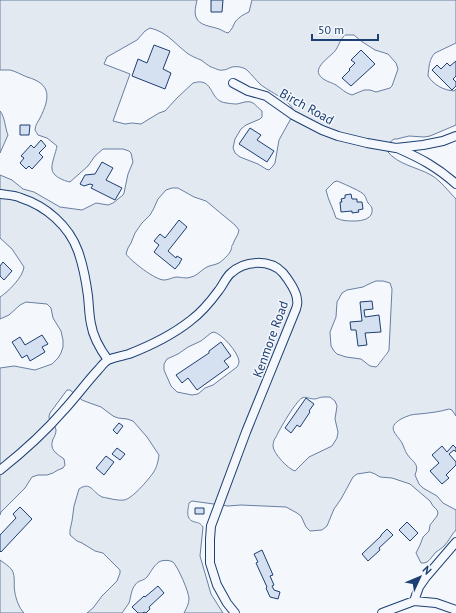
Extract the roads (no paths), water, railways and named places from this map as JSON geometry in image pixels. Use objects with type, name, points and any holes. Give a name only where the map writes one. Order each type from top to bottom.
[{"type":"street","name":"Birch Road","points":[[233,83],[248,91],[266,96],[293,115],[322,130],[338,136],[396,148],[431,165],[456,184]]},
{"type":"street","name":"Birch Road","points":[[396,148],[423,145],[443,141],[456,136]]},
{"type":"street","points":[[0,194],[20,197],[40,206],[56,219],[69,234],[78,250],[88,297],[91,324],[95,338],[108,360],[40,435],[18,456],[0,470]]},
{"type":"street","name":"Kenmore Road","points":[[108,360],[124,356],[157,343],[176,332],[206,307],[230,274],[240,266],[251,263],[272,265],[287,277],[293,288],[298,299],[296,309],[266,386],[246,432],[211,526],[210,563],[217,585],[227,603],[235,613]]},
{"type":"street","points":[[414,601],[419,587],[426,577],[456,542]]},
{"type":"street","points":[[382,613],[414,601],[436,603],[456,610]]}]
